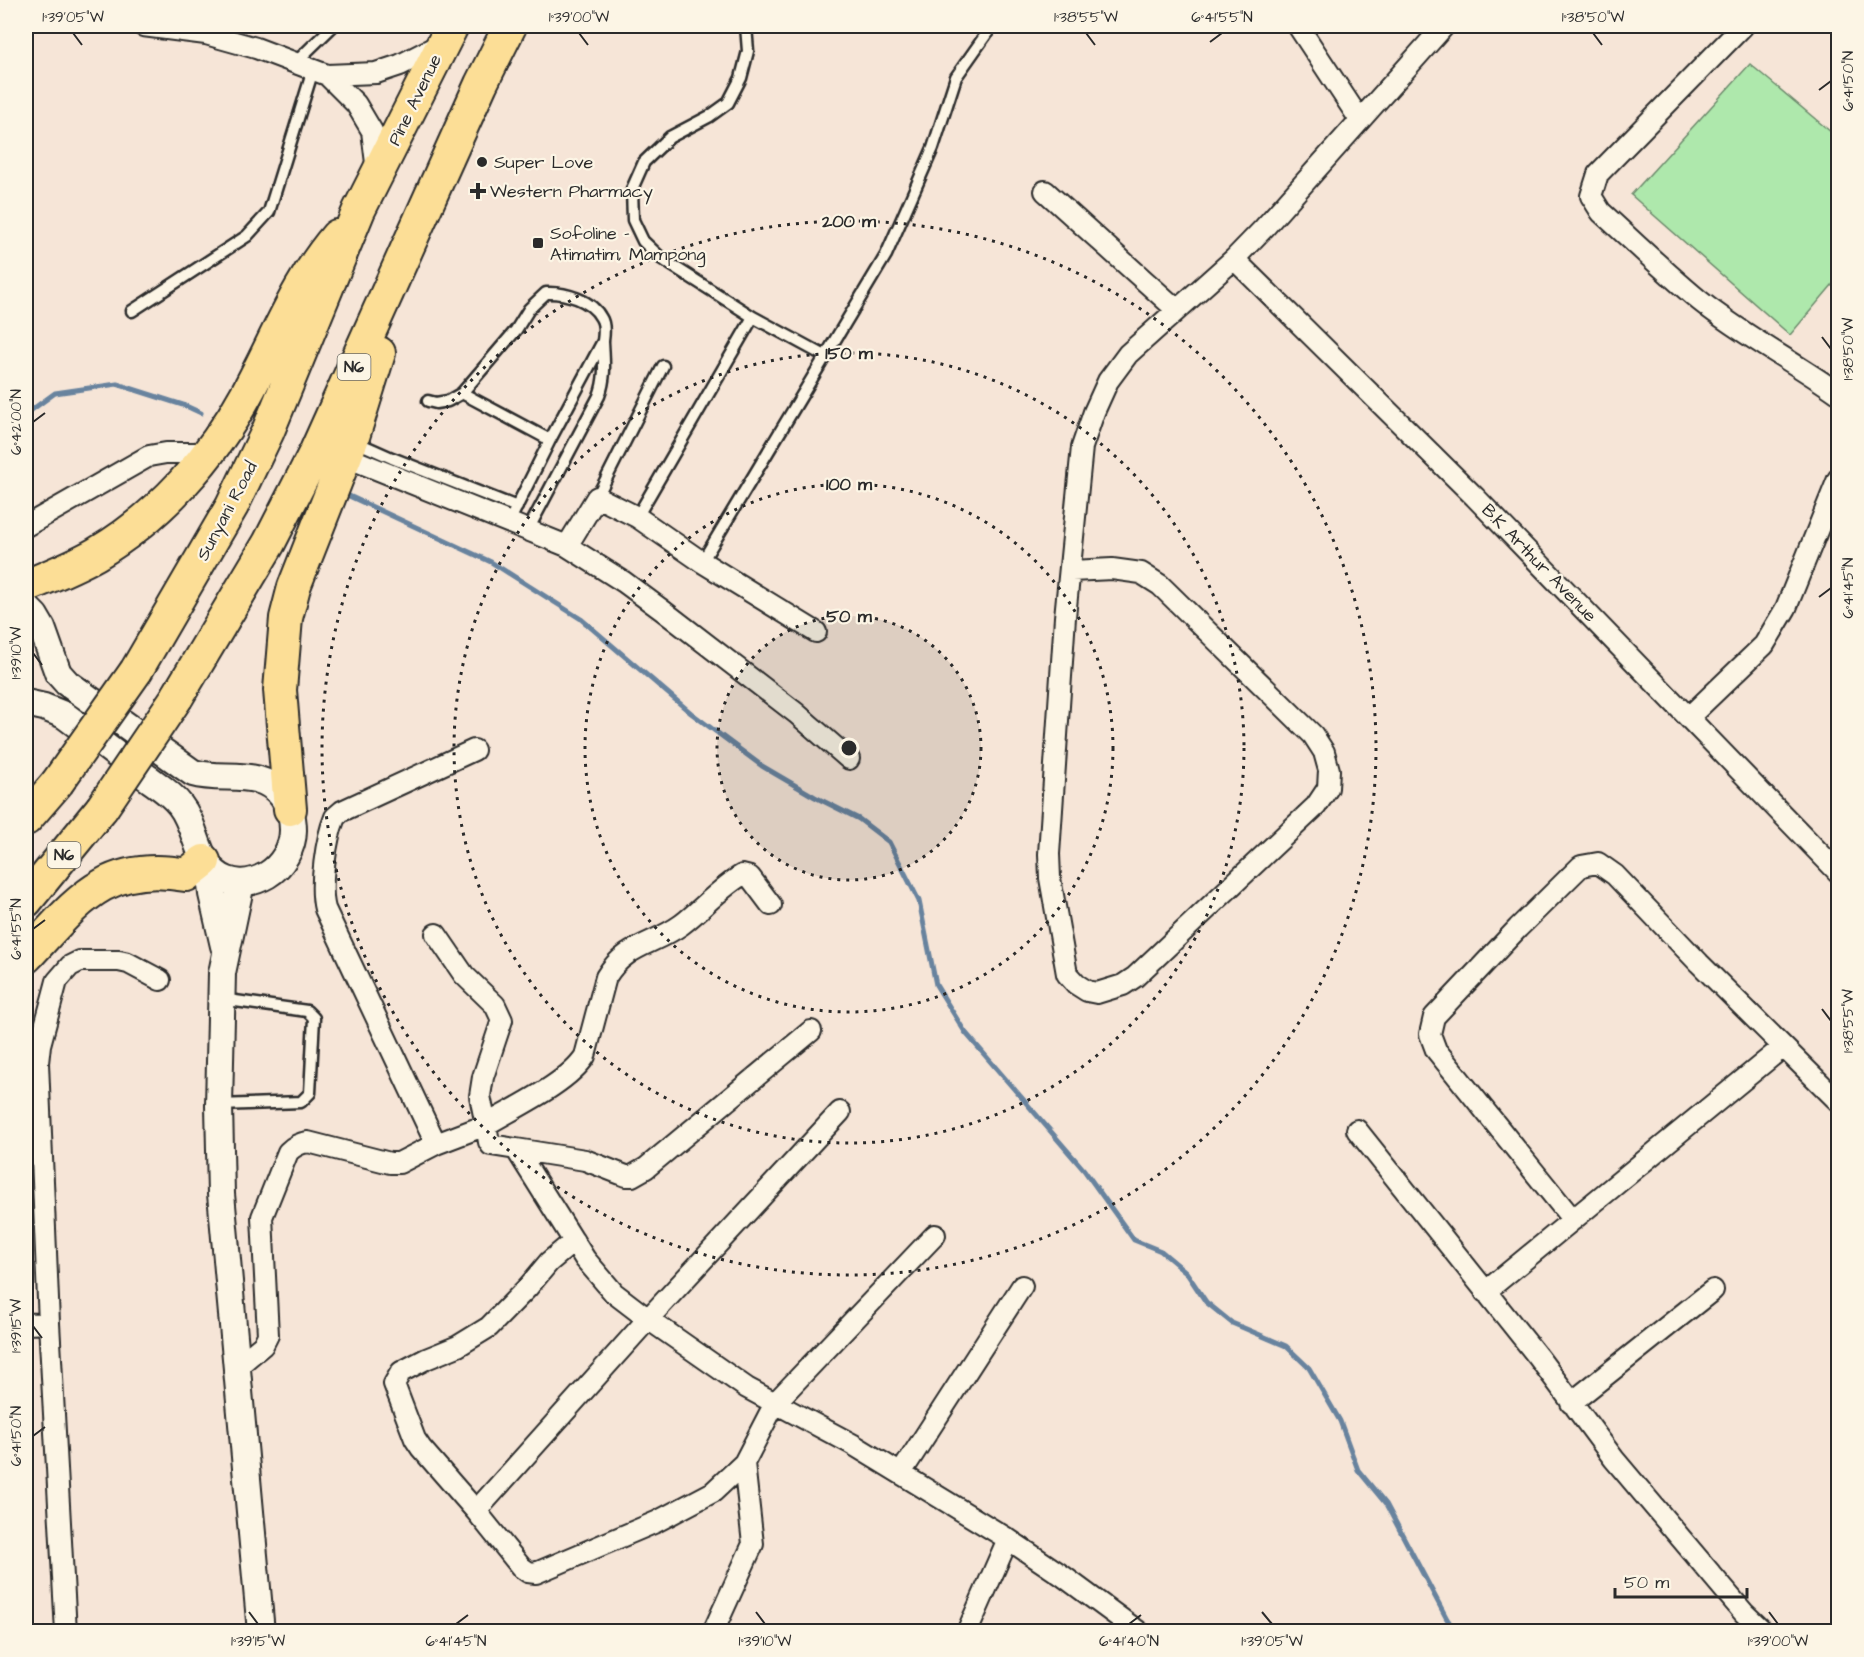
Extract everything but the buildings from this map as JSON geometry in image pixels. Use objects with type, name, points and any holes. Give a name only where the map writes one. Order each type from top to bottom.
[{"type":"main road","name":"N6","points":[[26,901],[102,808],[177,697],[269,543],[306,471],[481,84],[510,26]]},
{"type":"main road","name":"Pine Avenue","points":[[378,175],[448,34]]},
{"type":"main road","name":"Sunyani Road","points":[[26,819],[57,783],[136,671],[232,506],[268,431],[359,210],[378,175]]},
{"type":"main road","points":[[26,586],[69,569],[120,538],[143,521],[210,453],[246,394],[305,279],[318,258],[359,210]]},
{"type":"main road","points":[[290,809],[280,690],[286,618],[294,587],[348,448],[421,220]]},
{"type":"main road","points":[[26,957],[81,899],[118,876],[145,872],[186,875],[207,864]]},
{"type":"street","points":[[143,26],[206,30],[312,70],[356,104],[372,131],[378,175]]},
{"type":"street","points":[[1298,26],[1359,120]]},
{"type":"street","points":[[1071,571],[1112,569],[1141,573],[1160,585],[1313,735],[1324,752],[1329,770],[1328,788],[1316,806],[1135,977],[1123,985],[1097,993],[1087,991],[1076,984],[1067,974],[1063,963],[1050,878],[1049,854],[1060,676],[1082,447],[1094,412],[1108,381],[1128,354],[1234,260],[1444,26]]},
{"type":"street","points":[[1743,26],[1598,174],[1591,196],[1601,212],[1701,301],[1752,338],[1839,393]]},
{"type":"street","points":[[312,70],[376,73],[400,65],[448,34]]},
{"type":"street","points":[[1045,191],[1177,310]]},
{"type":"street","name":"B.K Arthur Avenue","points":[[1234,260],[1475,497],[1839,872]]},
{"type":"street","points":[[348,448],[513,514],[528,530],[567,546],[624,582],[662,610],[796,713],[849,759]]},
{"type":"street","points":[[26,526],[149,456],[166,453],[210,453]]},
{"type":"street","points":[[1689,717],[1764,645],[1776,627],[1791,597],[1839,479]]},
{"type":"street","points":[[567,546],[597,497],[637,517],[702,562],[816,632]]},
{"type":"street","points":[[26,607],[42,628],[58,673],[81,694],[193,773],[206,777],[254,777],[265,781],[279,791],[290,809],[293,834],[290,847],[276,868],[266,876],[241,883],[226,880],[207,864]]},
{"type":"street","points":[[26,703],[44,706],[64,715],[174,798],[188,817],[207,864],[226,952]]},
{"type":"street","points":[[436,1144],[325,909],[322,883],[335,816],[474,750]]},
{"type":"street","points":[[1573,1220],[1436,1050],[1430,1034],[1434,1017],[1518,928],[1581,866],[1598,863],[1615,874],[1783,1047],[1839,1101]]},
{"type":"street","points":[[238,1366],[263,1345],[268,1335],[262,1217],[288,1152],[300,1143],[308,1142],[390,1163],[399,1163],[436,1144],[486,1125],[580,1064],[585,1056],[606,977],[621,957],[678,927],[742,875],[750,877],[771,905]]},
{"type":"street","points":[[241,883],[222,973],[219,1106],[221,1194],[261,1632]]},
{"type":"street","points":[[436,934],[464,975],[495,1005],[502,1020],[483,1077],[480,1096],[491,1145],[585,1160],[626,1176],[632,1176],[646,1168],[811,1031]]},
{"type":"street","points":[[66,1632],[49,1323],[38,1063],[40,1045],[57,981],[70,966],[80,961],[128,963],[160,980]]},
{"type":"street","points":[[1485,1292],[1783,1047]]},
{"type":"street","points":[[476,1511],[648,1319],[840,1112]]},
{"type":"street","points":[[1357,1130],[1539,1358],[1614,1459],[1744,1613],[1764,1632]]},
{"type":"street","points":[[516,1149],[585,1259],[614,1293],[747,1388],[902,1473],[1008,1539],[1063,1576],[1138,1632]]},
{"type":"street","points":[[574,1241],[549,1262],[522,1294],[489,1327],[458,1346],[401,1371],[394,1384],[415,1439],[421,1448],[521,1567],[536,1574],[656,1522],[720,1487],[744,1463],[775,1403],[935,1235]]},
{"type":"street","points":[[902,1473],[1022,1286]]},
{"type":"street","points":[[1571,1403],[1713,1290]]},
{"type":"street","points":[[26,1324],[49,1323]]},
{"type":"street","points":[[713,1632],[753,1544],[744,1463]]},
{"type":"street","points":[[967,1632],[1008,1539]]},
{"type":"lane","points":[[132,311],[247,236],[269,212],[312,70],[333,26]]},
{"type":"lane","points":[[746,26],[748,51],[741,78],[728,103],[710,116],[670,137],[644,162],[632,189],[633,220],[643,241],[663,260],[753,317],[825,356]]},
{"type":"lane","points":[[702,562],[886,255],[933,148],[956,77],[993,26]]},
{"type":"lane","points":[[428,401],[436,404],[448,401],[462,393],[516,330],[529,309],[546,293],[571,295],[592,308],[602,318],[605,372],[603,385],[528,530]]},
{"type":"lane","points":[[637,517],[753,317]]},
{"type":"lane","points":[[513,514],[603,341]]},
{"type":"lane","points":[[597,497],[663,366]]},
{"type":"lane","points":[[462,393],[550,440]]},
{"type":"lane","points":[[219,1106],[301,1102],[310,1093],[314,1018],[307,1011],[221,999]]},
{"type":"green space","points":[[1750,64],[1838,138],[1838,278],[1790,335],[1631,195]]},
{"type":"waterway","points":[[26,414],[55,393],[117,384],[201,413]]},
{"type":"waterway","points":[[347,495],[491,562],[581,619],[691,713],[762,766],[859,819],[889,842],[919,901],[936,985],[965,1032],[1084,1170],[1134,1240],[1161,1251],[1186,1272],[1206,1302],[1232,1323],[1286,1346],[1309,1368],[1340,1421],[1358,1470],[1386,1504],[1456,1632]]},
{"type":"place","name":"Super Love","points":[[482,162]]},
{"type":"place","name":"Western Pharmacy","points":[[478,191]]},
{"type":"place","name":"Sofoline - Atimatim, Mampong","points":[[538,243]]}]
